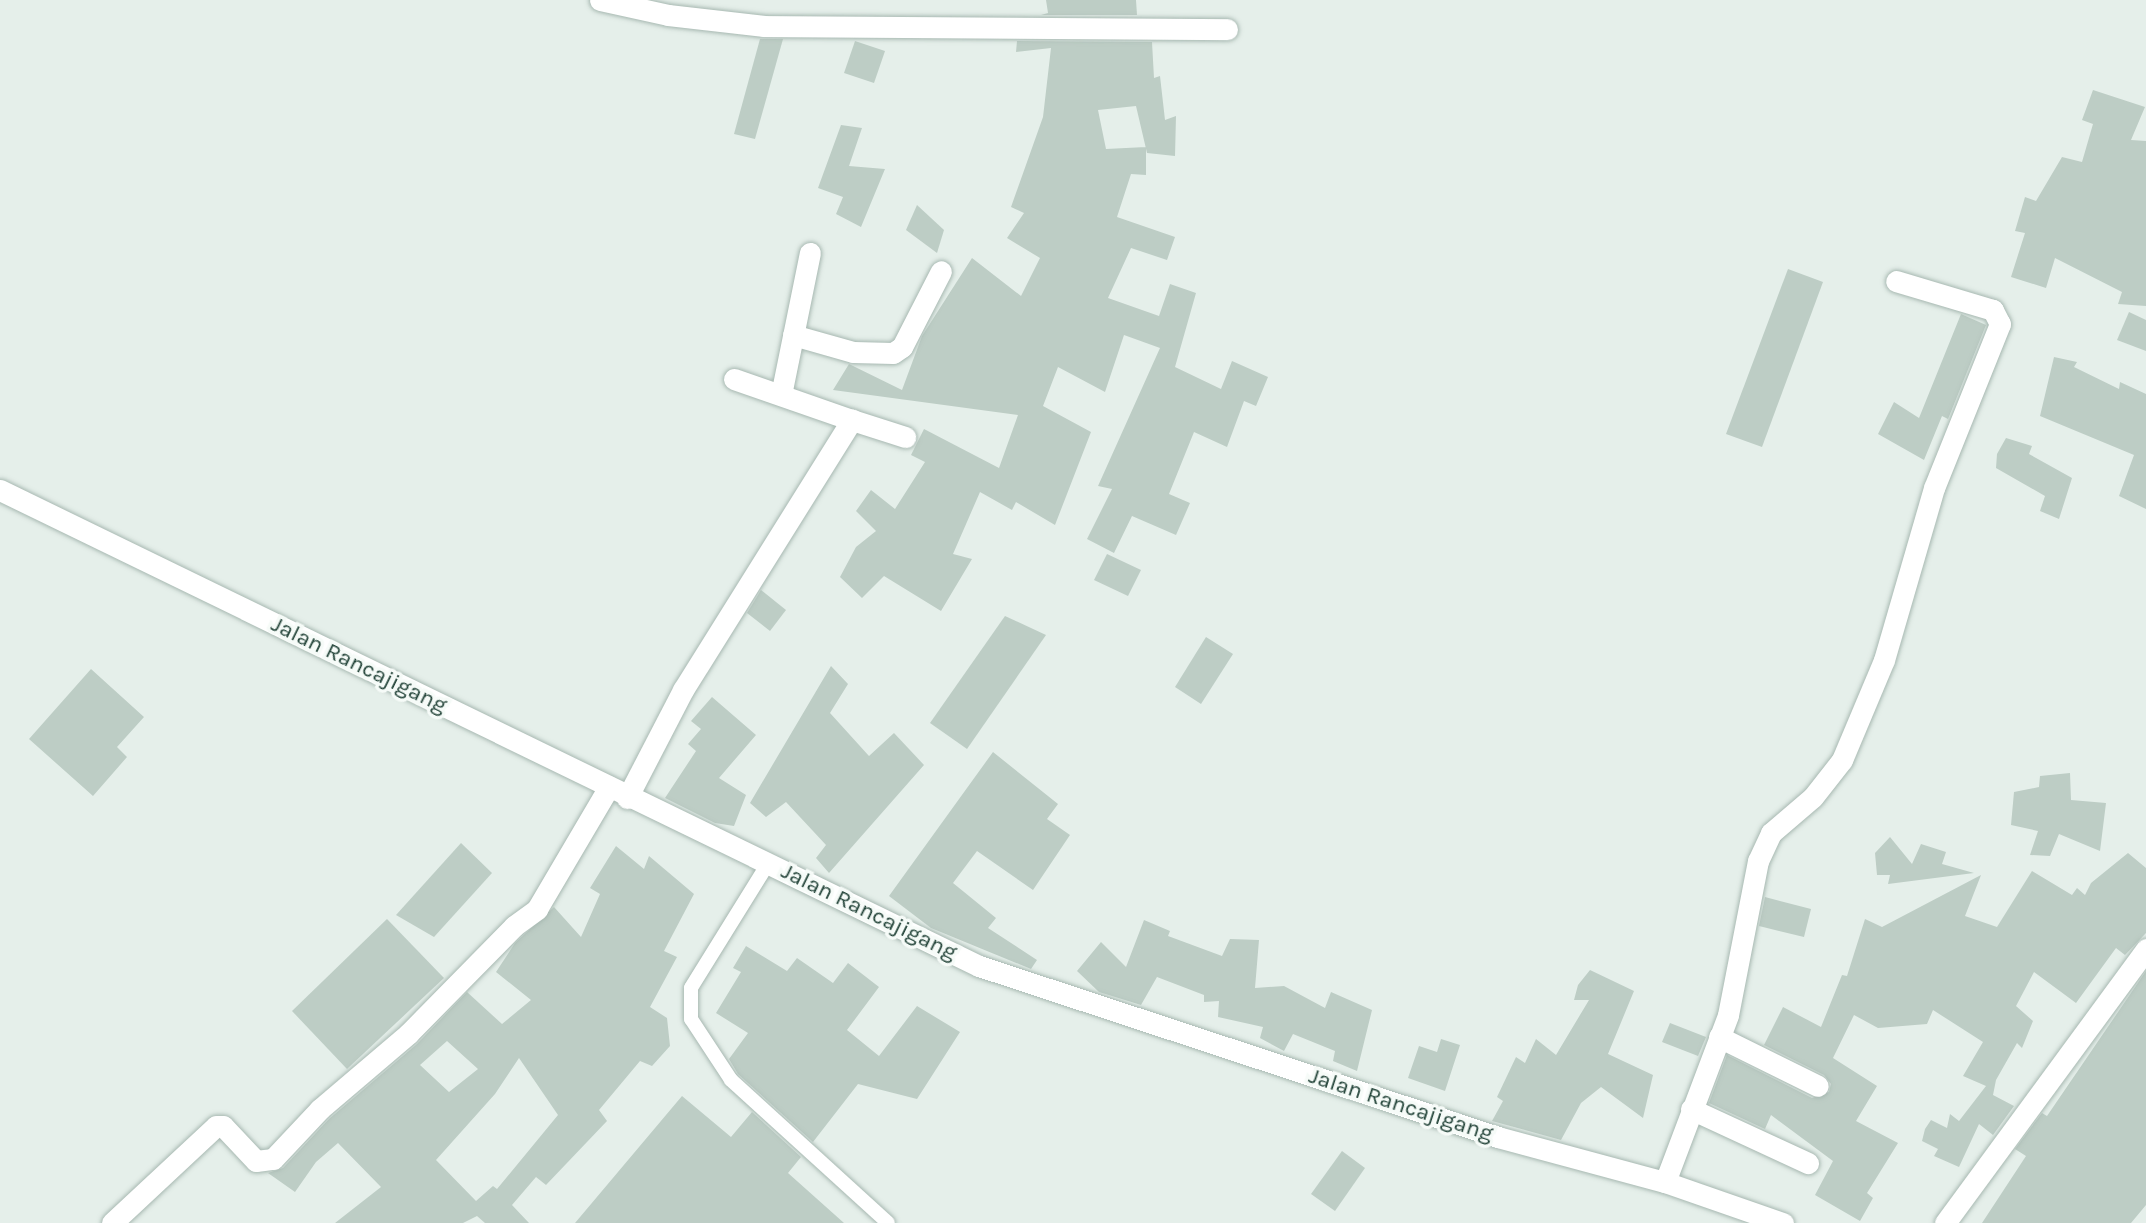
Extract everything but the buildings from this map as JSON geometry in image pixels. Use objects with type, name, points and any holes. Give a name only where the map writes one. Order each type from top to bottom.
[{"type":"street","points":[[600,0],[668,15],[809,29],[1227,29]]},
{"type":"street","points":[[781,395],[810,253]]},
{"type":"street","points":[[793,335],[853,352],[893,353],[902,347],[940,271]]},
{"type":"street","points":[[1665,1182],[1728,1015],[1758,861],[1771,833],[1813,797],[1842,760],[1884,660],[1934,488],[2000,324],[1993,310],[1896,281]]},
{"type":"street","points":[[734,379],[905,437]]},
{"type":"street","points":[[627,798],[683,690],[852,420]]},
{"type":"street","name":"Jalan Rancajigang","points":[[0,490],[627,798],[769,862],[979,966],[1029,985],[1499,1137],[1665,1182],[1783,1223]]},
{"type":"street","points":[[112,1223],[216,1126],[223,1126],[256,1161],[273,1159],[320,1109],[408,1034],[514,926],[537,909],[608,787]]},
{"type":"street","points":[[1945,1223],[2146,949]]},
{"type":"street","points":[[1719,1037],[1818,1086]]},
{"type":"street","points":[[1691,1109],[1808,1163]]},
{"type":"lane","points":[[769,862],[691,988],[691,1019],[731,1080],[888,1223]]}]
